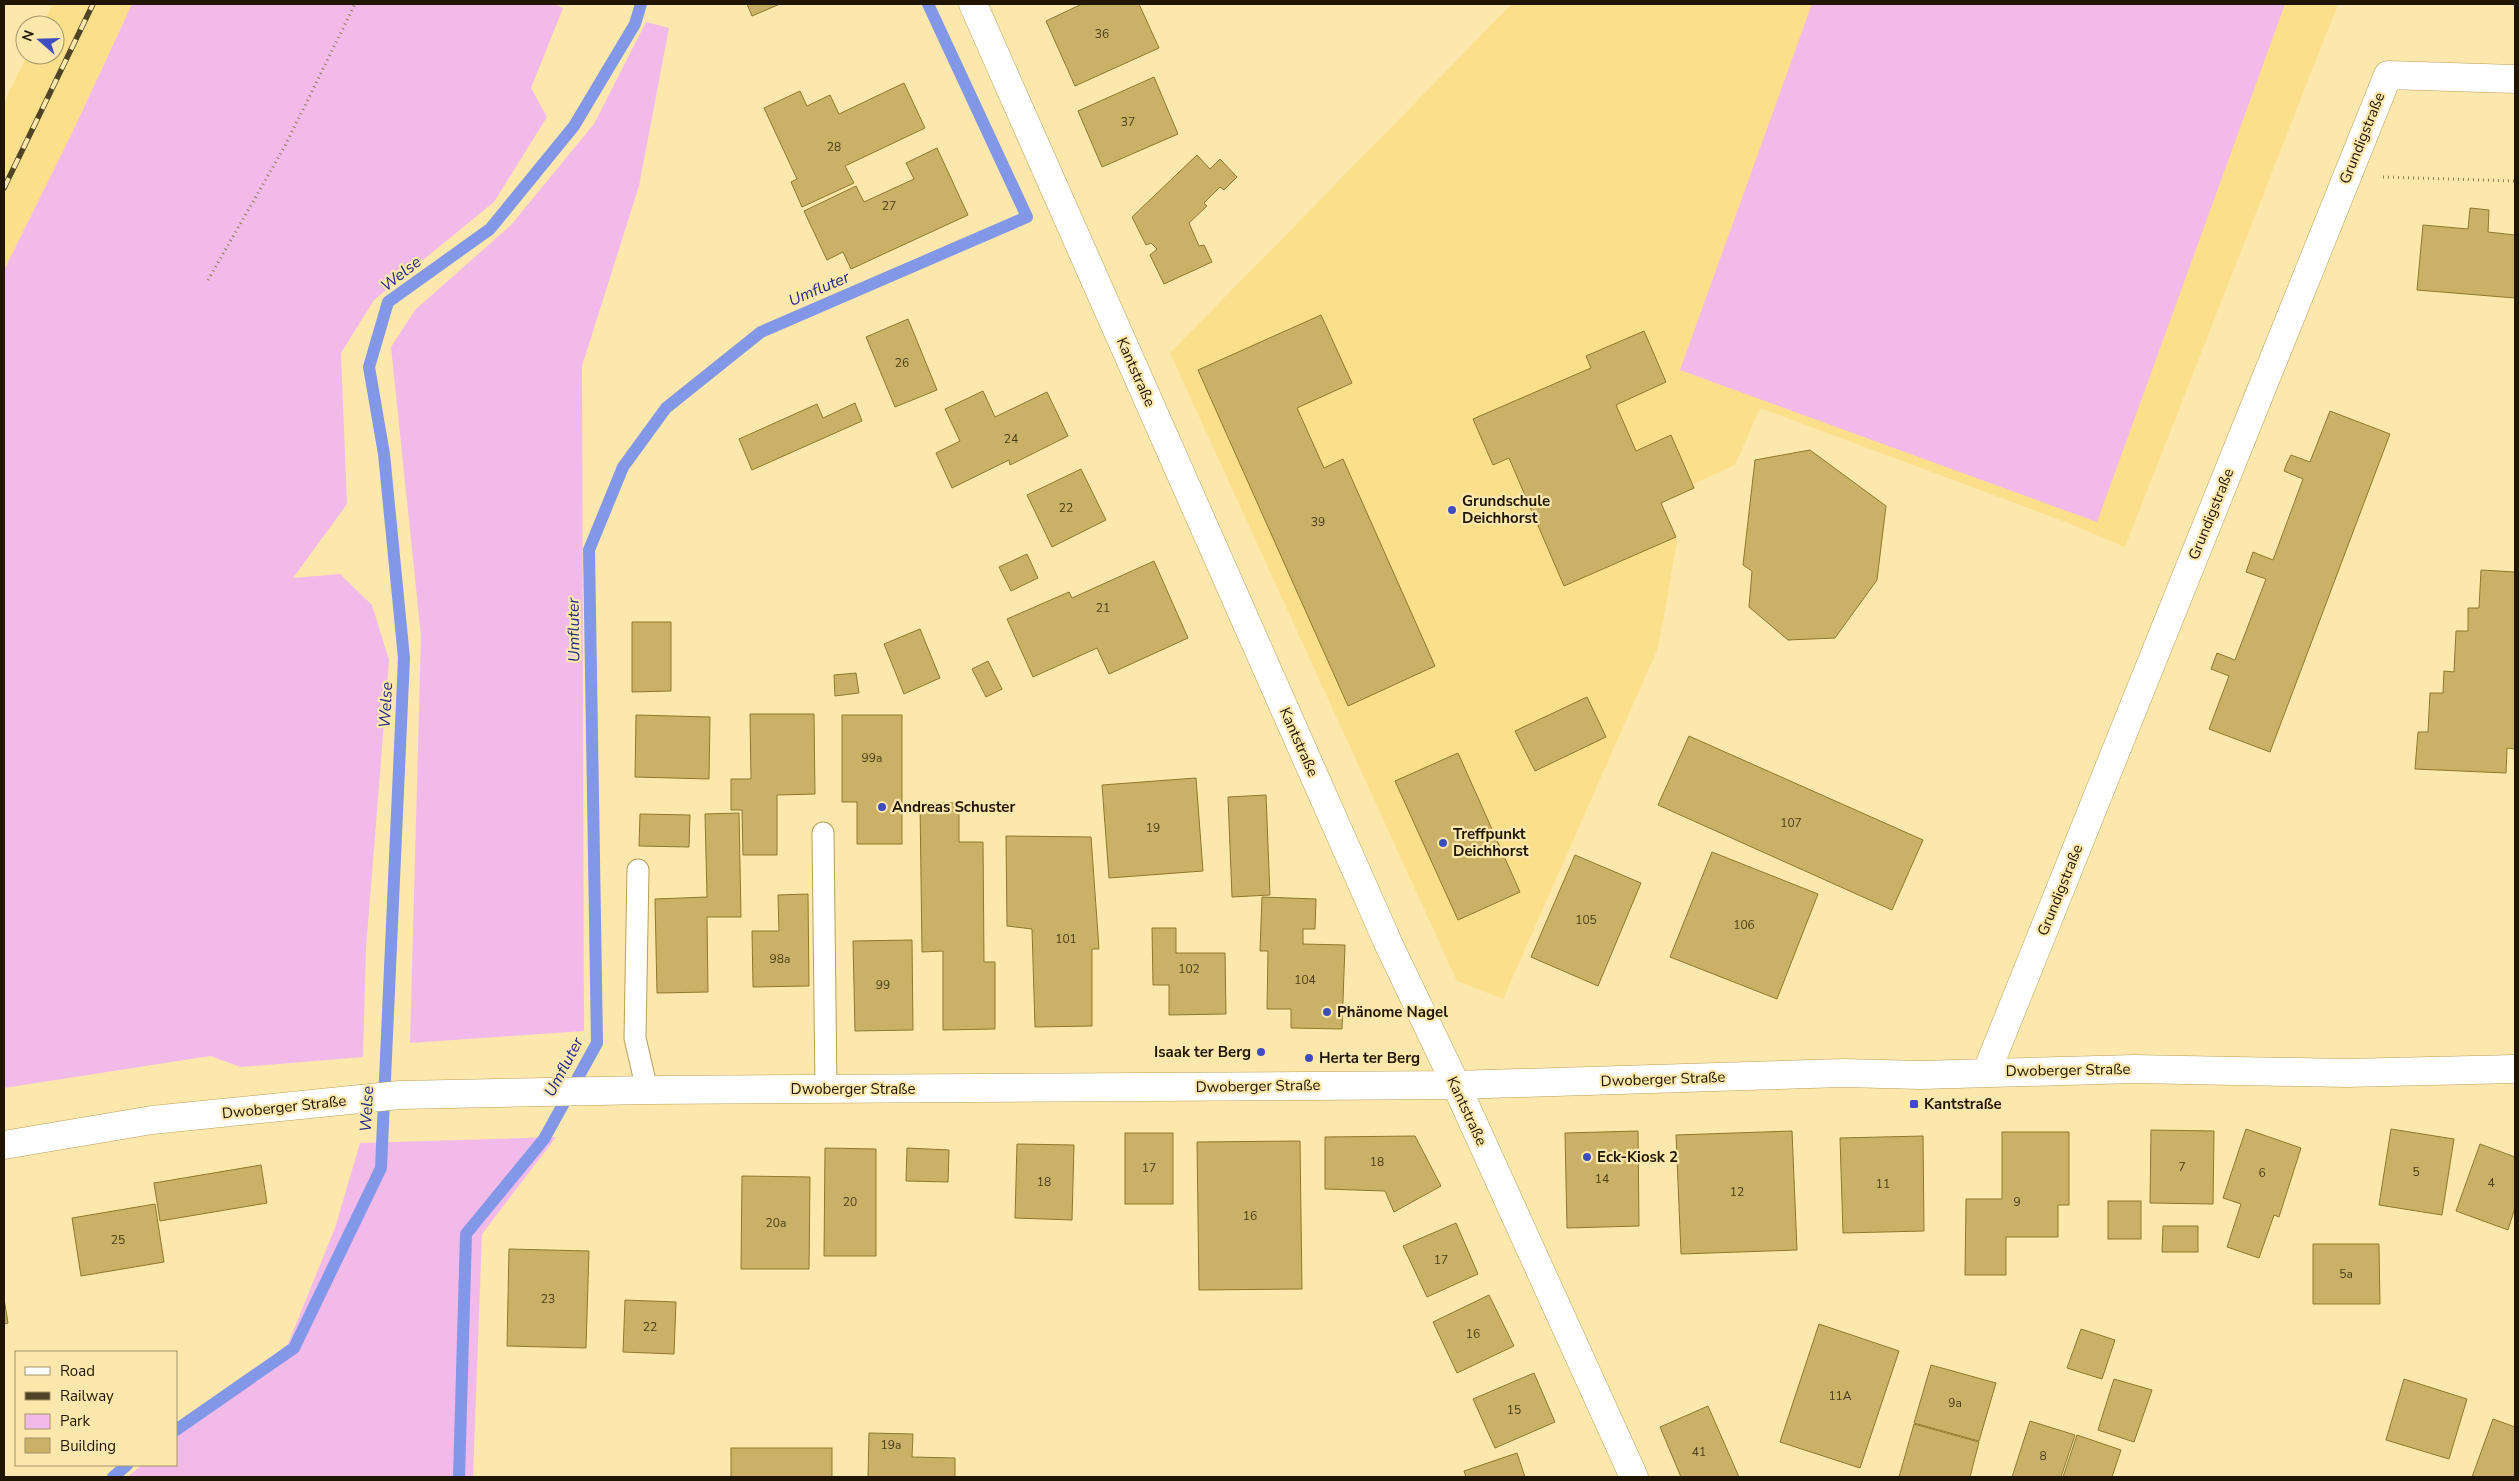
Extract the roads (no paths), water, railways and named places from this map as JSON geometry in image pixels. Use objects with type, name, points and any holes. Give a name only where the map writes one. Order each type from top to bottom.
[{"type":"street","name":"Kantstraße","points":[[973,4],[1389,945],[1456,1085],[1634,1477]]},
{"type":"street","name":"Grundigstraße","points":[[1987,1072],[2388,74],[2515,80]]},
{"type":"street","name":"Dwoberger Straße","points":[[4,1145],[152,1120],[400,1095],[647,1090],[1456,1085],[1843,1073],[1921,1075],[2134,1069],[2346,1073],[2515,1069]]},
{"type":"lane","points":[[824,833],[826,1089]]},
{"type":"lane","points":[[638,870],[635,1038],[647,1090]]},
{"type":"waterway","name":"Welse","points":[[178,1429],[294,1348],[381,1168],[404,658],[384,454],[369,367],[388,302],[490,229],[574,126],[635,24],[641,4]]},
{"type":"waterway","name":"Umfluter","points":[[459,1477],[466,1234],[544,1139],[597,1043],[589,550],[623,467],[666,408],[761,332],[1027,217],[928,4]]},
{"type":"waterway","name":"Welse","points":[[113,1477],[126,1466]]},
{"type":"railway","points":[[4,188],[93,4]]},
{"type":"place","name":"Grundschule Deichhorst","points":[[1452,510]]},
{"type":"place","name":"Andreas Schuster","points":[[882,807]]},
{"type":"place","name":"Treffpunkt Deichhorst","points":[[1443,843]]},
{"type":"place","name":"Phänome Nagel","points":[[1327,1012]]},
{"type":"place","name":"Isaak ter Berg","points":[[1261,1052]]},
{"type":"place","name":"Herta ter Berg","points":[[1309,1058]]},
{"type":"place","name":"Kantstraße","points":[[1914,1104]]},
{"type":"place","name":"Eck-Kiosk 2","points":[[1587,1157]]}]
